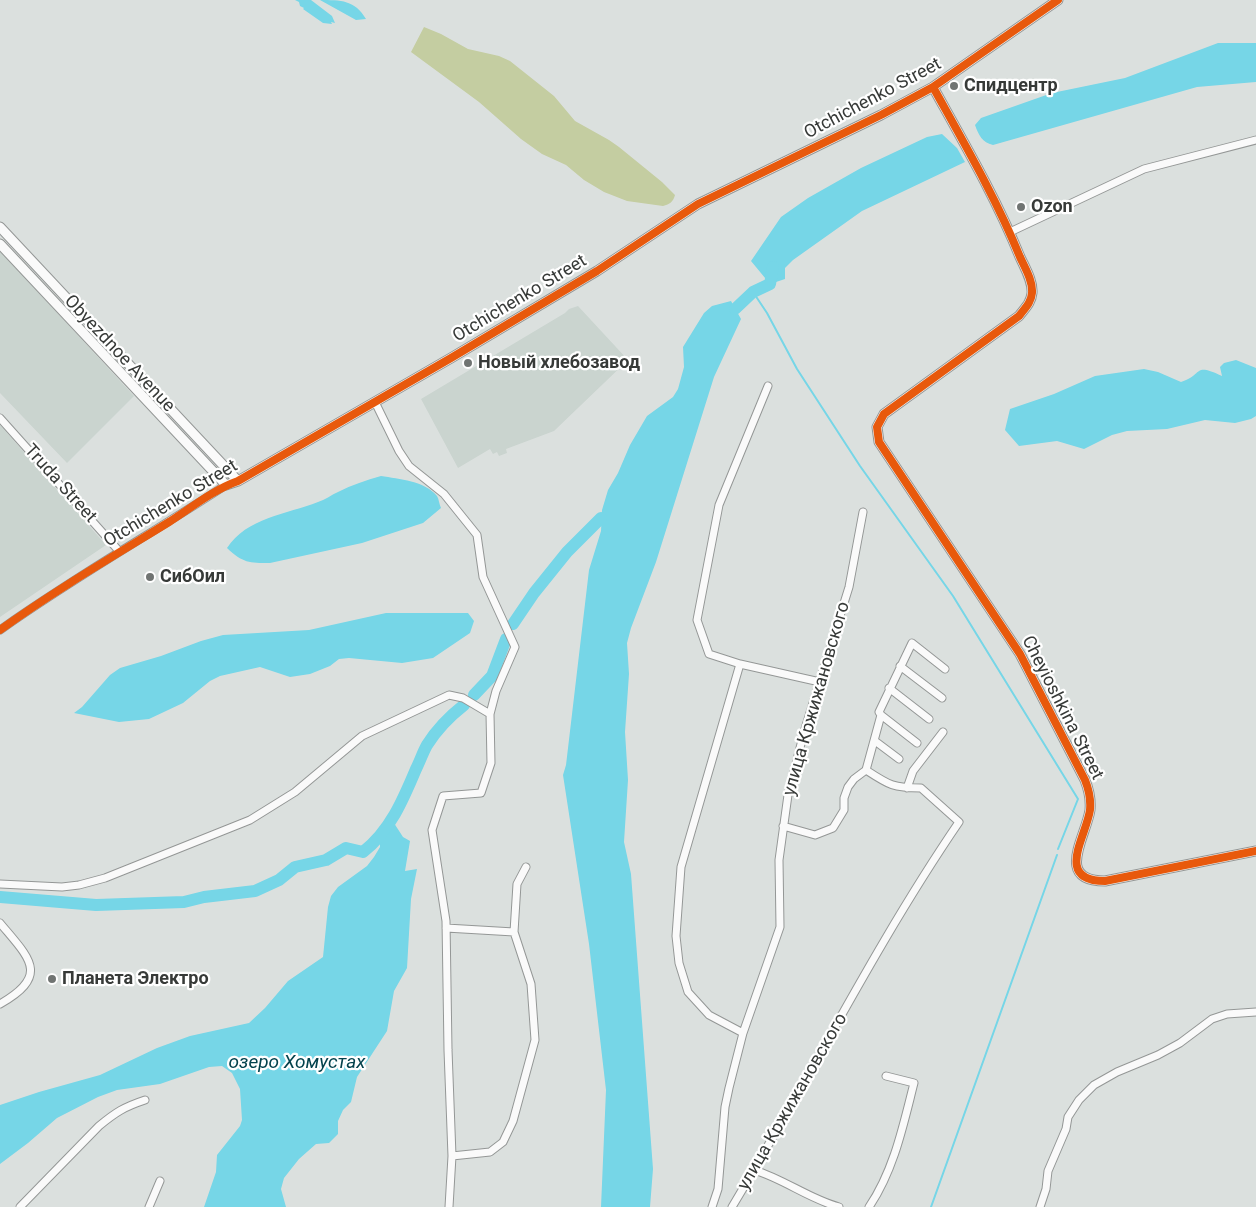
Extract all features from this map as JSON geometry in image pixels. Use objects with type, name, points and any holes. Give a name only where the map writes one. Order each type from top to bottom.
[{"type":"street","name":"Otchichenko Street","points":[[0,630],[119,551],[169,522],[226,485],[238,481],[375,402],[597,271],[698,204],[881,115],[933,87],[1058,0]]},
{"type":"street","points":[[933,87],[1010,232],[1144,168],[1256,140]]},
{"type":"street","name":"Obyezdnoe Avenue","points":[[0,227],[238,481]]},
{"type":"street","name":"Cheyioshkina Street","points":[[1010,232],[1030,280],[1032,291],[1030,302],[1019,316],[884,414],[878,426],[879,442],[1020,654],[1085,780],[1091,801],[1090,812],[1077,851],[1076,862],[1080,873],[1090,881],[1105,881],[1256,851]]},
{"type":"street","name":"Obyezdnoe Avenue","points":[[0,244],[226,485]]},
{"type":"street","points":[[768,386],[719,505],[697,620],[709,654],[740,664],[820,682]]},
{"type":"street","points":[[375,402],[399,451],[409,466],[444,494],[477,535],[483,577],[515,647],[496,691],[490,714],[491,762],[481,793],[443,796],[432,830],[446,928],[452,1156],[449,1207]]},
{"type":"street","name":"Truda Street","points":[[0,418],[119,551]]},
{"type":"street","name":"улица Кржижановского","points":[[712,1207],[718,1189],[725,1107],[743,1033],[780,927],[778,860],[788,795],[804,732],[849,587],[863,512]]},
{"type":"street","points":[[783,826],[815,835],[833,828],[844,810],[844,798],[848,787],[854,779],[866,770],[875,741],[879,712],[912,643],[945,669]]},
{"type":"street","points":[[740,664],[681,867],[676,936],[679,963],[688,992],[709,1015],[743,1033]]},
{"type":"street","points":[[900,666],[942,698]]},
{"type":"street","points":[[889,688],[929,719]]},
{"type":"street","points":[[0,884],[62,887],[79,885],[104,878],[250,820],[295,792],[362,736],[450,695],[464,698],[490,714]]},
{"type":"street","points":[[880,715],[917,743]]},
{"type":"street","points":[[866,770],[888,784],[907,788],[913,771],[943,732]]},
{"type":"street","points":[[875,741],[899,759]]},
{"type":"street","name":"улица Кржижановского","points":[[732,1207],[906,903],[959,822],[921,788],[907,788]]},
{"type":"street","points":[[452,1156],[490,1152],[503,1142],[514,1121],[535,1040],[531,984],[514,932],[517,884],[526,867]]},
{"type":"street","points":[[0,923],[23,951],[30,967],[30,974],[27,984],[18,994],[0,1004]]},
{"type":"street","points":[[446,928],[514,932]]},
{"type":"street","points":[[1040,1207],[1046,1189],[1048,1171],[1066,1129],[1068,1117],[1079,1100],[1094,1085],[1117,1072],[1158,1055],[1180,1043],[1212,1019],[1227,1014],[1256,1012]]},
{"type":"street","points":[[869,1207],[881,1190],[899,1143],[914,1083],[886,1076]]},
{"type":"street","points":[[20,1207],[112,1114],[144,1100]]},
{"type":"street","points":[[754,1170],[772,1175],[828,1204],[839,1207]]},
{"type":"street","points":[[149,1207],[160,1181]]},
{"type":"shaded area","points":[[0,251],[134,396],[67,463],[0,393]]},
{"type":"shaded area","points":[[578,306],[628,360],[554,431],[506,449],[507,453],[499,456],[497,452],[493,454],[490,449],[458,468],[421,399],[569,309]]},
{"type":"shaded area","points":[[0,425],[106,545],[0,617]]},
{"type":"green space","points":[[424,27],[468,49],[499,56],[510,61],[554,96],[575,121],[619,147],[662,182],[675,195],[672,201],[663,206],[627,201],[604,192],[584,180],[566,165],[542,154],[521,139],[479,102],[411,52]]},
{"type":"water","points":[[295,0],[311,0],[332,16],[335,23],[323,23],[303,9],[299,2]]},
{"type":"water","points":[[320,0],[347,2],[357,8],[366,19],[356,20]]},
{"type":"water","points":[[1218,43],[1256,43],[1256,82],[1197,87],[993,145],[981,138],[975,125],[981,118],[1052,93],[1125,78]]},
{"type":"water","points":[[942,134],[957,148],[965,162],[862,211],[793,260],[785,268],[785,279],[770,284],[751,261],[781,217],[808,198],[861,168],[927,137]]},
{"type":"water","points":[[731,301],[741,319],[714,377],[656,562],[627,643],[629,674],[625,732],[628,780],[624,842],[631,874],[653,1169],[650,1207],[601,1207],[606,1090],[589,944],[563,775],[566,765],[589,570],[601,531],[602,510],[608,490],[618,473],[630,445],[647,416],[673,397],[678,389],[684,367],[683,347],[704,313],[712,306]]},
{"type":"water","points":[[1236,360],[1256,368],[1256,416],[1251,419],[1235,423],[1205,420],[1167,429],[1127,431],[1112,435],[1084,449],[1057,441],[1019,446],[1005,430],[1010,409],[1054,394],[1095,376],[1144,369],[1158,372],[1181,382],[1202,370],[1222,376],[1220,367],[1224,363]]},
{"type":"water","points":[[381,476],[426,487],[437,496],[441,508],[423,523],[362,543],[270,563],[247,561],[238,557],[227,548],[235,538],[256,523],[321,501],[349,487]]},
{"type":"water","points":[[386,613],[468,613],[474,621],[470,633],[433,658],[402,663],[349,658],[339,659],[330,666],[310,674],[290,677],[260,667],[220,676],[210,681],[183,703],[149,719],[119,722],[74,713],[82,707],[110,675],[120,668],[161,656],[201,641],[223,635],[309,630]]},
{"type":"water","name":"озеро Хомустах","points":[[392,820],[403,837],[410,841],[405,871],[417,869],[411,899],[407,968],[394,991],[387,1031],[357,1077],[351,1102],[343,1110],[338,1121],[338,1134],[329,1143],[316,1144],[299,1159],[284,1178],[281,1189],[286,1207],[204,1207],[216,1172],[217,1155],[240,1126],[242,1120],[240,1089],[232,1073],[222,1066],[209,1067],[160,1084],[117,1090],[98,1097],[57,1118],[0,1164],[0,1105],[100,1075],[157,1048],[190,1036],[249,1023],[265,1008],[288,981],[323,957],[328,907],[331,896],[338,887],[367,866],[380,847],[382,826]]},
{"type":"waterway","points":[[735,309],[753,292],[770,284],[773,267]]},
{"type":"waterway","points":[[753,292],[767,313],[797,369],[860,466],[953,596],[1078,799],[1058,849]]},
{"type":"waterway","points":[[513,624],[534,593],[567,552],[601,518]]},
{"type":"waterway","points":[[474,695],[492,676],[506,639]]},
{"type":"waterway","points":[[0,897],[96,905],[184,902],[204,897],[255,891],[279,880],[295,867],[326,860],[346,848],[363,852],[381,835],[395,814],[431,739],[444,723],[464,705]]},
{"type":"waterway","points":[[931,1207],[1057,855]]},
{"type":"cycle path","points":[[0,630],[62,588],[211,494],[238,481],[451,358],[597,271],[698,204],[881,115],[933,87],[1058,0]]},
{"type":"cycle path","points":[[933,87],[1001,213],[1028,275],[1032,293],[1029,303],[1019,316],[884,414],[877,427],[879,442],[1020,654],[1085,780],[1088,787],[1090,810],[1077,856],[1077,866],[1081,874],[1090,879],[1105,881],[1256,851]]},
{"type":"place","name":"Спидцентр","points":[[954,86]]},
{"type":"place","name":"Ozon","points":[[1021,207]]},
{"type":"place","name":"Новый хлебозавод","points":[[468,363]]},
{"type":"place","name":"СибОил","points":[[150,577]]},
{"type":"place","name":"Планета Электро","points":[[52,979]]}]
